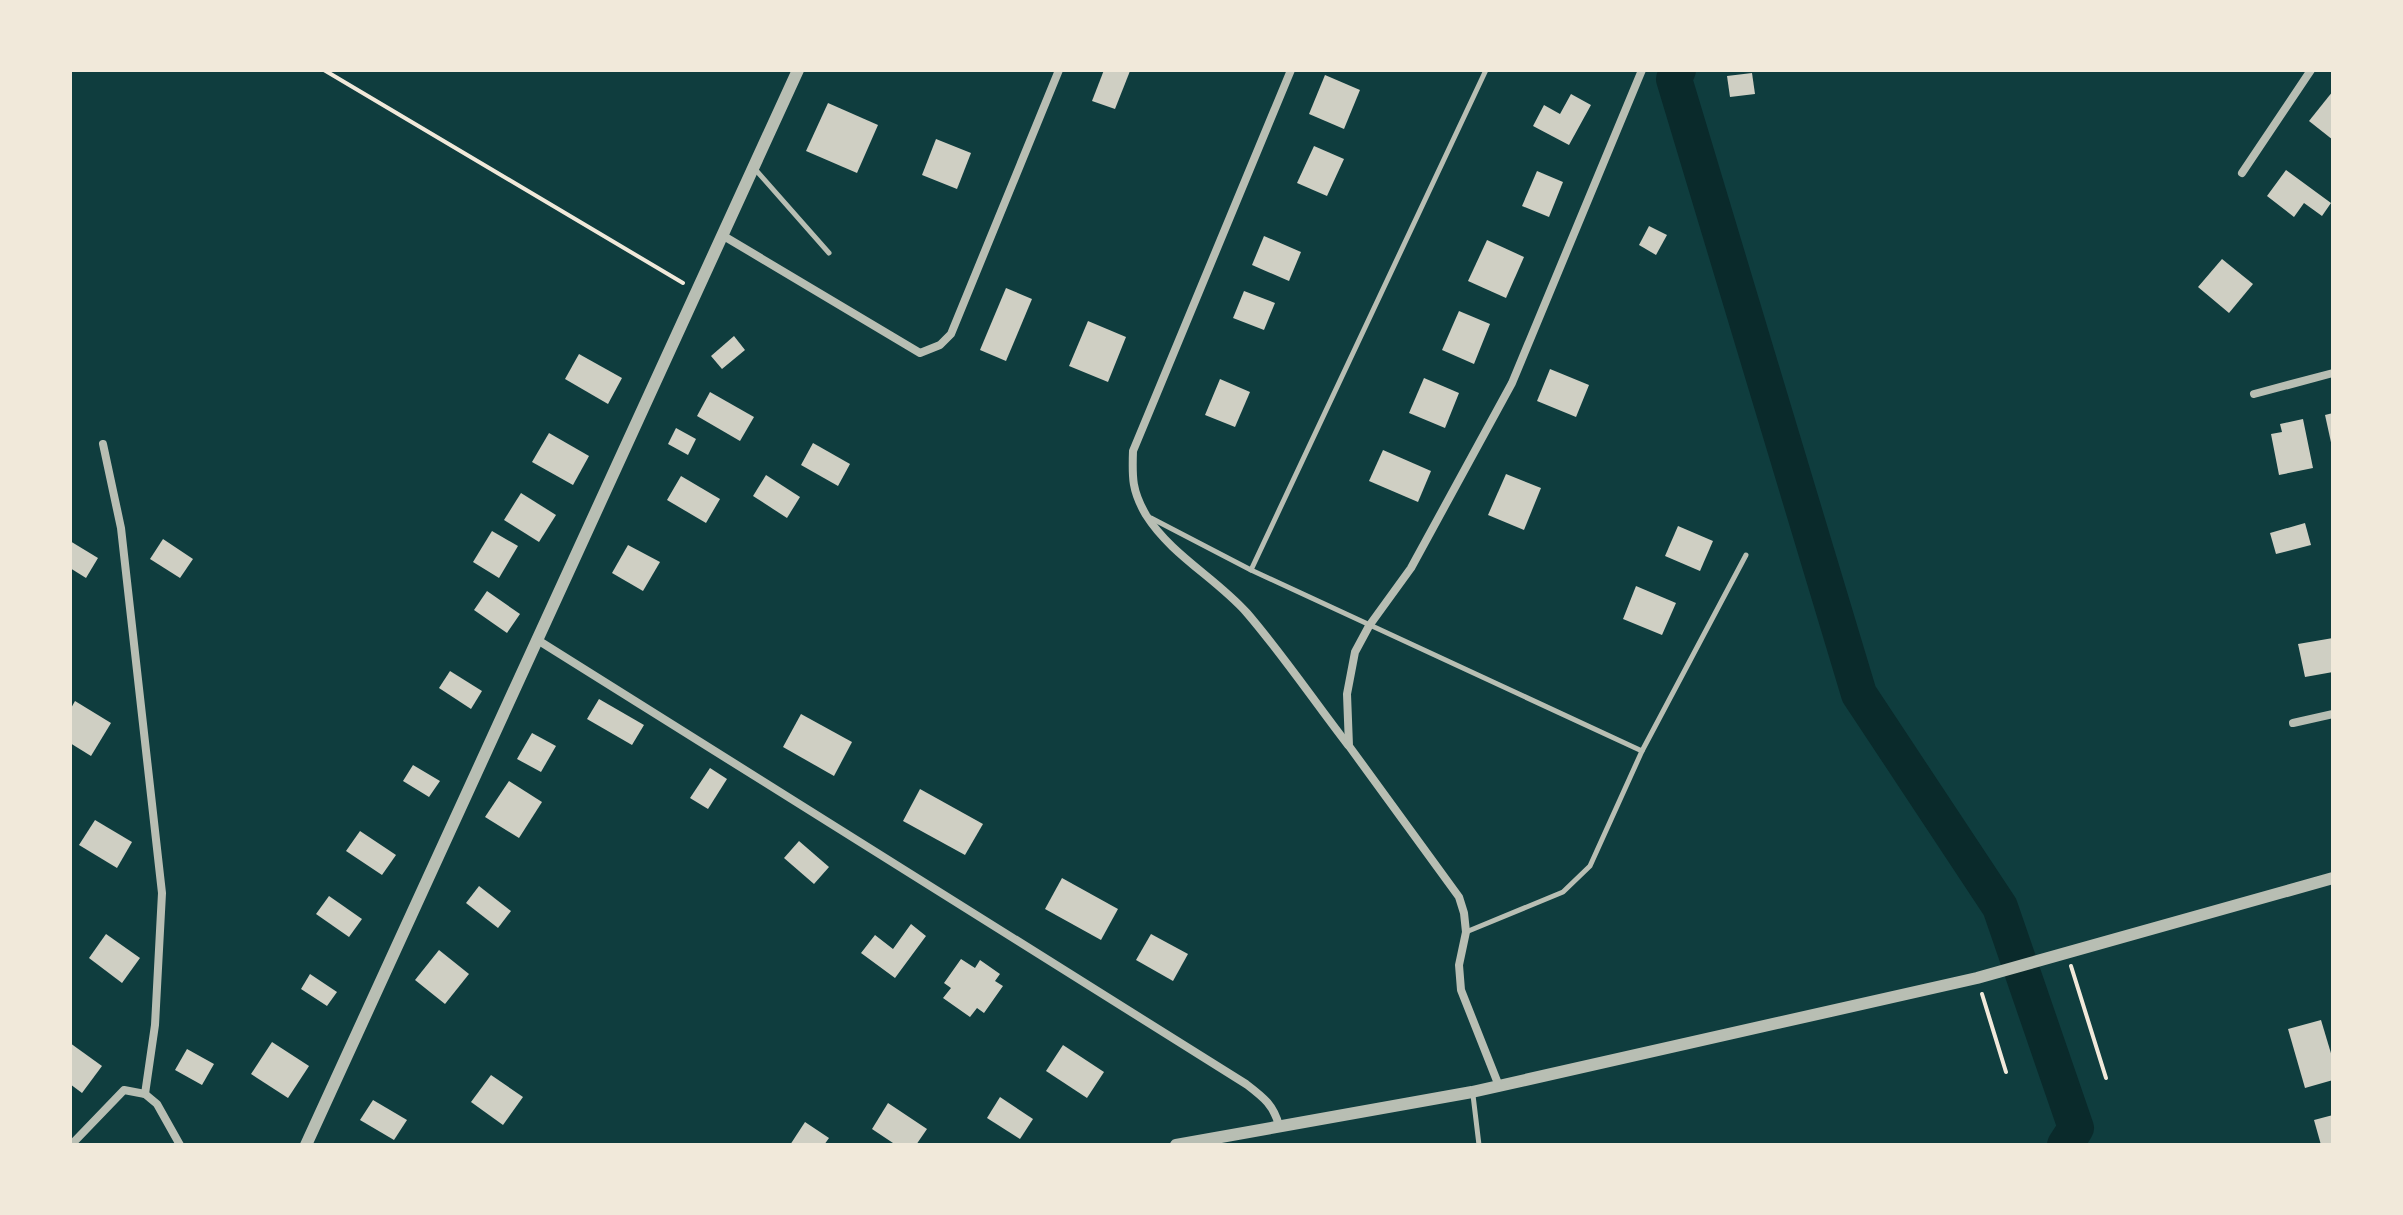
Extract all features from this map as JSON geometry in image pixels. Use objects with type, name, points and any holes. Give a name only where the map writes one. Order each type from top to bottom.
[{"type":"street","points":[[306,1145],[798,70]]},
{"type":"street","points":[[722,235],[920,353],[940,345],[951,334],[1059,70]]},
{"type":"street","points":[[1291,70],[1133,451],[1131,486],[1147,516],[1170,545],[1219,584],[1247,614],[1349,746],[1459,897],[1466,932],[1459,965],[1461,990],[1499,1086]]},
{"type":"street","points":[[1349,746],[1347,694],[1355,652],[1369,626],[1411,568],[1512,383],[1642,70]]},
{"type":"street","points":[[2242,173],[2311,70]]},
{"type":"street","points":[[2254,394],[2333,373]]},
{"type":"street","points":[[103,444],[123,543],[162,893],[155,1025],[145,1094]]},
{"type":"street","points":[[536,639],[1246,1084],[1275,1110],[1279,1126]]},
{"type":"street","points":[[2293,723],[2333,714]]},
{"type":"street","points":[[1176,1145],[1472,1092],[2004,972],[2332,882]]},
{"type":"street","points":[[71,1145],[124,1090],[145,1094],[157,1104],[180,1145]]},
{"type":"lane","points":[[1251,570],[1486,70]]},
{"type":"lane","points":[[753,167],[829,253]]},
{"type":"lane","points":[[1147,516],[1251,570],[1642,751]]},
{"type":"lane","points":[[1466,932],[1563,892],[1590,866],[1642,751],[1746,555]]},
{"type":"lane","points":[[1472,1092],[1479,1145]]},
{"type":"path","points":[[324,70],[695,290]]},
{"type":"path","points":[[2067,954],[2106,1078]]},
{"type":"path","points":[[1977,978],[2006,1072]]},
{"type":"building","points":[[1104,70],[1130,71],[1115,109],[1092,101]]},
{"type":"building","points":[[1752,73],[1755,94],[1730,97],[1727,76]]},
{"type":"building","points":[[1325,75],[1360,90],[1344,129],[1309,114]]},
{"type":"building","points":[[2333,91],[2333,140],[2309,121]]},
{"type":"building","points":[[1571,94],[1591,105],[1569,145],[1533,126],[1544,105],[1560,114]]},
{"type":"building","points":[[828,103],[878,125],[857,173],[806,151]]},
{"type":"building","points":[[936,139],[971,153],[957,189],[922,175]]},
{"type":"building","points":[[1314,146],[1344,159],[1327,196],[1297,183]]},
{"type":"building","points":[[2286,170],[2331,203],[2322,216],[2304,203],[2294,217],[2267,196]]},
{"type":"building","points":[[1537,171],[1563,182],[1549,217],[1522,206]]},
{"type":"building","points":[[1649,226],[1667,235],[1656,255],[1639,245]]},
{"type":"building","points":[[1264,236],[1301,252],[1289,281],[1252,265]]},
{"type":"building","points":[[1487,240],[1524,257],[1506,298],[1468,281]]},
{"type":"building","points":[[2222,259],[2253,284],[2229,313],[2198,287]]},
{"type":"building","points":[[1006,288],[1032,299],[1006,361],[980,350]]},
{"type":"building","points":[[1244,291],[1275,303],[1264,330],[1233,318]]},
{"type":"building","points":[[1459,311],[1490,324],[1474,364],[1442,350]]},
{"type":"building","points":[[1088,321],[1126,337],[1108,382],[1069,366]]},
{"type":"building","points":[[734,336],[745,350],[722,369],[711,356]]},
{"type":"building","points":[[579,354],[622,378],[608,404],[565,379]]},
{"type":"building","points":[[1550,369],[1589,385],[1576,417],[1537,401]]},
{"type":"building","points":[[1424,378],[1459,393],[1445,428],[1409,413]]},
{"type":"building","points":[[1220,379],[1250,392],[1235,427],[1205,415]]},
{"type":"building","points":[[710,392],[754,417],[740,441],[697,416]]},
{"type":"building","points":[[2333,413],[2333,446],[2332,447],[2325,415]]},
{"type":"building","points":[[2303,419],[2313,468],[2279,475],[2271,434],[2282,432],[2280,424]]},
{"type":"building","points":[[676,428],[696,439],[688,455],[668,444]]},
{"type":"building","points":[[549,433],[589,456],[573,485],[532,462]]},
{"type":"building","points":[[813,443],[850,464],[838,486],[801,465]]},
{"type":"building","points":[[1383,450],[1431,471],[1418,502],[1369,481]]},
{"type":"building","points":[[1506,474],[1541,488],[1524,530],[1488,515]]},
{"type":"building","points":[[766,475],[800,497],[787,518],[753,496]]},
{"type":"building","points":[[681,476],[720,499],[706,523],[667,500]]},
{"type":"building","points":[[521,493],[556,515],[539,542],[504,520]]},
{"type":"building","points":[[2305,523],[2311,545],[2276,554],[2270,533]]},
{"type":"building","points":[[1678,526],[1713,541],[1700,571],[1665,556]]},
{"type":"building","points":[[492,531],[518,546],[499,578],[473,562]]},
{"type":"building","points":[[163,539],[193,559],[180,578],[150,559]]},
{"type":"building","points":[[70,541],[98,558],[86,578],[70,568]]},
{"type":"building","points":[[628,545],[660,562],[643,591],[612,573]]},
{"type":"building","points":[[1636,586],[1676,603],[1662,635],[1623,619]]},
{"type":"building","points":[[487,591],[520,614],[507,633],[474,610]]},
{"type":"building","points":[[2333,638],[2333,672],[2305,677],[2298,644]]},
{"type":"building","points":[[450,671],[482,691],[471,709],[439,688]]},
{"type":"building","points":[[599,699],[644,725],[632,745],[587,719]]},
{"type":"building","points":[[75,701],[111,723],[91,756],[70,743],[70,710]]},
{"type":"building","points":[[801,714],[852,742],[834,776],[783,747]]},
{"type":"building","points":[[532,733],[556,746],[541,772],[517,759]]},
{"type":"building","points":[[413,765],[440,781],[429,797],[403,781]]},
{"type":"building","points":[[710,768],[727,779],[708,809],[690,798]]},
{"type":"building","points":[[509,781],[542,802],[519,838],[485,817]]},
{"type":"building","points":[[920,789],[983,824],[965,855],[903,821]]},
{"type":"building","points":[[95,820],[132,842],[117,868],[79,845]]},
{"type":"building","points":[[360,831],[396,855],[382,875],[346,851]]},
{"type":"building","points":[[799,841],[829,867],[814,884],[784,858]]},
{"type":"building","points":[[1062,878],[1118,909],[1101,940],[1045,909]]},
{"type":"building","points":[[479,886],[511,911],[498,928],[466,903]]},
{"type":"building","points":[[329,896],[362,919],[349,937],[316,914]]},
{"type":"building","points":[[911,924],[926,936],[895,978],[861,953],[875,935],[893,949]]},
{"type":"building","points":[[106,934],[140,958],[122,983],[89,958]]},
{"type":"building","points":[[1151,934],[1188,954],[1173,981],[1136,960]]},
{"type":"building","points":[[439,950],[469,974],[445,1004],[415,980]]},
{"type":"building","points":[[961,959],[975,968],[980,960],[1000,974],[995,981],[1003,986],[984,1013],[977,1008],[970,1017],[943,998],[951,988],[944,983]]},
{"type":"building","points":[[310,974],[337,992],[327,1006],[301,989]]},
{"type":"building","points":[[2321,1020],[2333,1060],[2333,1080],[2305,1088],[2288,1029]]},
{"type":"building","points":[[272,1042],[309,1066],[288,1098],[251,1074]]},
{"type":"building","points":[[70,1043],[102,1066],[82,1093],[70,1084]]},
{"type":"building","points":[[1063,1045],[1104,1072],[1087,1098],[1046,1071]]},
{"type":"building","points":[[187,1049],[214,1064],[202,1085],[175,1070]]},
{"type":"building","points":[[491,1075],[523,1097],[503,1125],[471,1102]]},
{"type":"building","points":[[1000,1097],[1033,1119],[1020,1139],[987,1118]]},
{"type":"building","points":[[373,1100],[407,1120],[394,1140],[360,1120]]},
{"type":"building","points":[[888,1103],[927,1129],[916,1145],[896,1145],[872,1129]]},
{"type":"building","points":[[2333,1115],[2333,1145],[2321,1145],[2314,1120]]},
{"type":"building","points":[[805,1122],[829,1138],[824,1145],[790,1145]]},
{"type":"waterway","points":[[1678,70],[1674,79],[1859,694],[2000,907],[2076,1128],[2065,1145]]},
{"type":"waterway","points":[[2076,1128],[2082,1145]]}]
